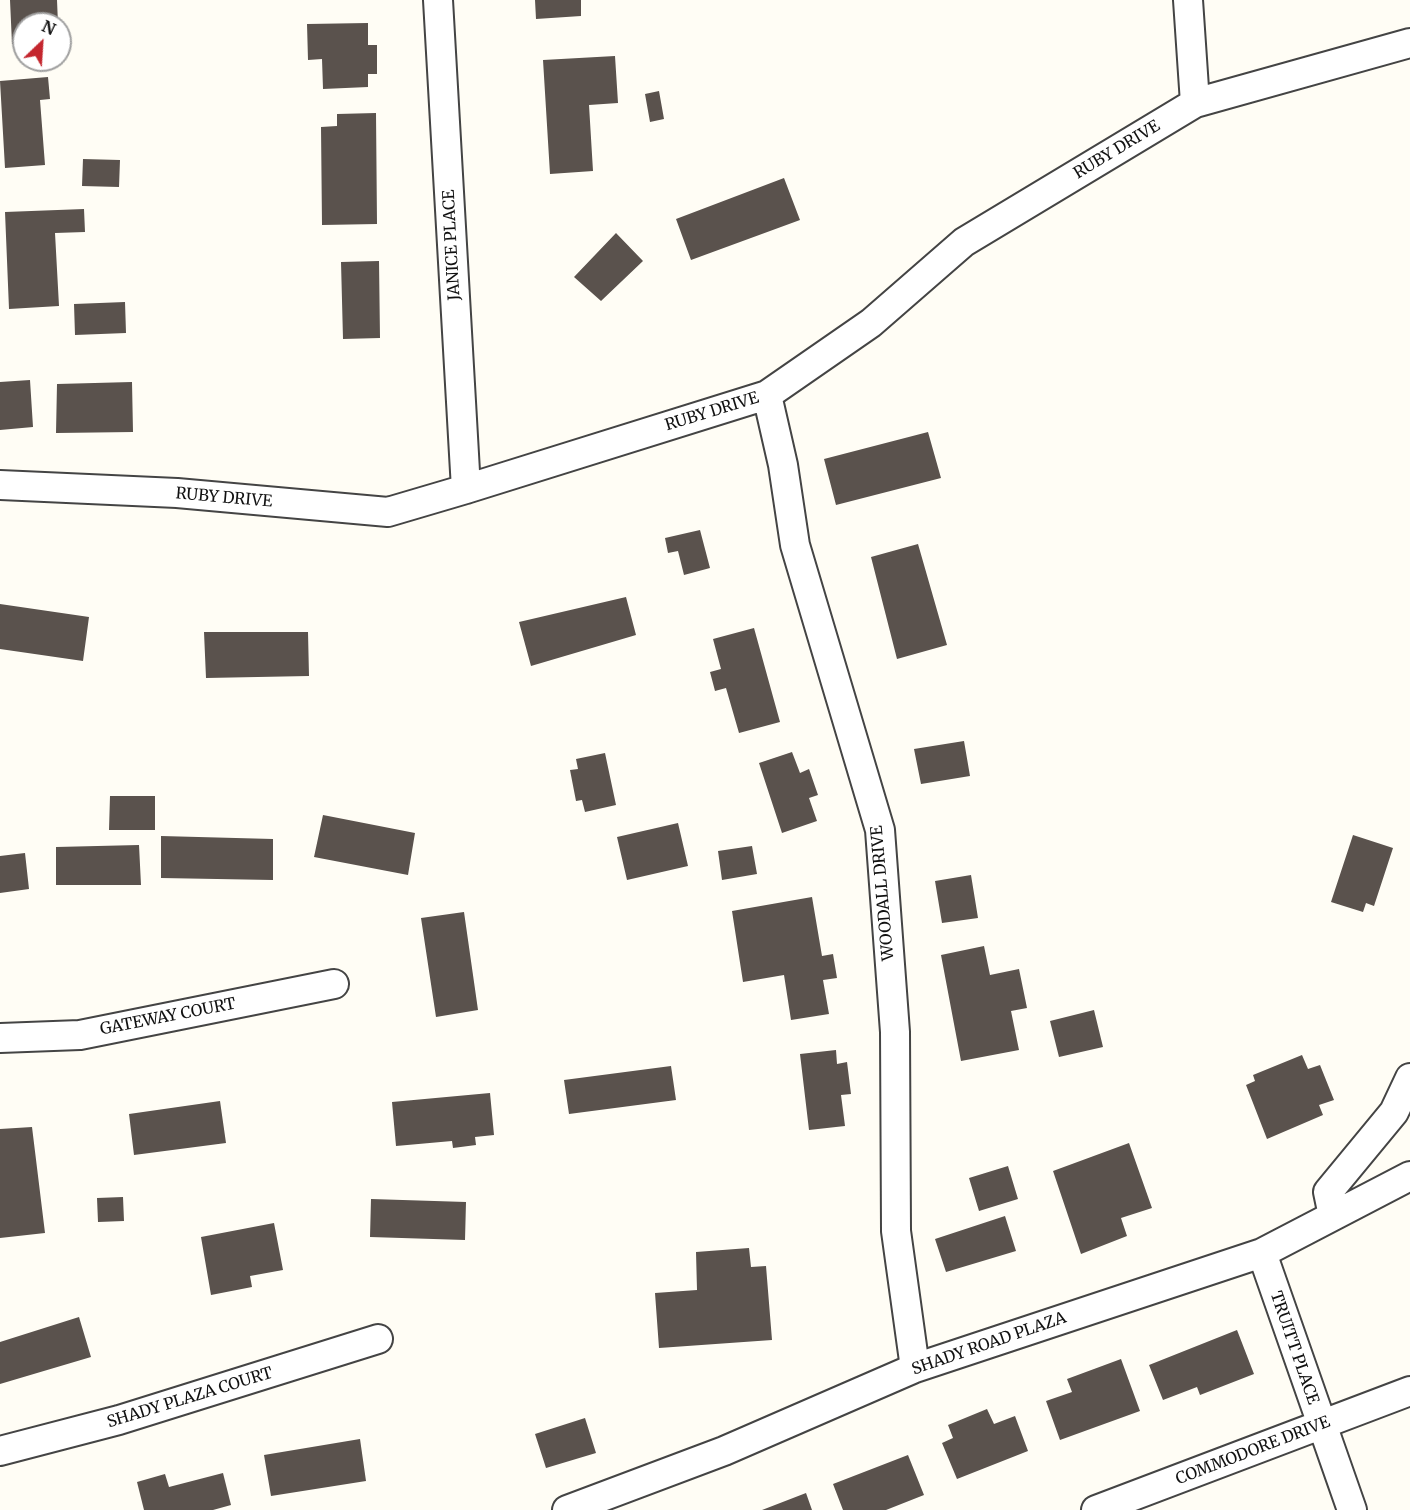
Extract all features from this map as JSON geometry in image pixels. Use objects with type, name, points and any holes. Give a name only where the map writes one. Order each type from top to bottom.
[{"type":"street","name":"JANICE PLACE","points":[[438,0],[466,489]]},
{"type":"street","points":[[1188,0],[1195,103]]},
{"type":"street","name":"RUBY DRIVE","points":[[0,485],[177,494],[388,512],[466,489],[767,394],[871,323],[964,242],[1195,103],[1410,43]]},
{"type":"street","name":"WOODALL DRIVE","points":[[767,394],[783,465],[795,544],[880,830],[895,1032],[896,1231],[915,1368]]},
{"type":"street","name":"GATEWAY COURT","points":[[0,1038],[80,1035],[334,984]]},
{"type":"street","points":[[1333,1216],[1329,1191],[1394,1112],[1410,1078]]},
{"type":"street","name":"SHADY ROAD PLAZA","points":[[567,1510],[724,1451],[915,1368],[1262,1253],[1410,1176]]},
{"type":"street","name":"TRUITT PLACE","points":[[1262,1253],[1320,1426],[1352,1510]]},
{"type":"street","name":"SHADY PLAZA COURT","points":[[0,1452],[119,1420],[378,1339]]},
{"type":"street","name":"COMMODORE DRIVE","points":[[1096,1510],[1410,1391]]},
{"type":"building","points":[[10,0],[57,0],[58,12],[12,12],[12,44]]},
{"type":"building","points":[[535,0],[581,0],[581,16],[536,19]]},
{"type":"building","points":[[368,23],[368,45],[377,45],[377,74],[368,74],[368,87],[323,89],[322,59],[308,60],[307,24]]},
{"type":"building","points":[[615,56],[618,103],[589,105],[593,171],[550,174],[543,60]]},
{"type":"building","points":[[48,77],[50,99],[40,100],[45,165],[5,168],[0,81]]},
{"type":"building","points":[[659,91],[664,119],[650,122],[645,94]]},
{"type":"building","points":[[376,113],[377,224],[322,225],[321,127],[337,126],[337,114]]},
{"type":"building","points":[[83,159],[120,160],[119,187],[82,186]]},
{"type":"building","points":[[784,178],[800,220],[691,260],[676,219]]},
{"type":"building","points":[[84,209],[85,232],[55,233],[59,306],[9,309],[5,212]]},
{"type":"building","points":[[616,233],[643,261],[601,301],[574,277]]},
{"type":"building","points":[[379,261],[380,338],[343,339],[341,262]]},
{"type":"building","points":[[125,302],[126,333],[75,335],[74,304]]},
{"type":"building","points":[[30,380],[33,427],[0,430],[0,382]]},
{"type":"building","points":[[132,382],[133,432],[56,433],[57,384]]},
{"type":"building","points":[[928,432],[941,478],[836,505],[824,459]]},
{"type":"building","points":[[700,530],[710,568],[684,575],[678,551],[668,553],[665,538]]},
{"type":"building","points":[[918,544],[947,645],[897,659],[871,557]]},
{"type":"building","points":[[626,597],[636,635],[531,666],[519,622]]},
{"type":"building","points":[[0,604],[89,617],[83,661],[0,649]]},
{"type":"building","points":[[754,628],[780,722],[739,733],[726,688],[715,691],[710,672],[721,669],[713,639]]},
{"type":"building","points":[[204,632],[308,632],[309,676],[206,678]]},
{"type":"building","points":[[964,741],[970,776],[921,784],[914,749]]},
{"type":"building","points":[[792,752],[800,773],[809,769],[818,795],[809,798],[817,821],[782,833],[759,763]]},
{"type":"building","points":[[605,753],[616,805],[585,812],[582,800],[576,801],[570,770],[578,769],[576,759]]},
{"type":"building","points":[[110,796],[155,796],[155,830],[109,830]]},
{"type":"building","points":[[323,815],[415,833],[408,875],[314,857]]},
{"type":"building","points":[[678,823],[688,866],[627,880],[617,837]]},
{"type":"building","points":[[1353,835],[1393,848],[1374,906],[1366,903],[1363,912],[1331,902]]},
{"type":"building","points":[[161,836],[273,839],[273,880],[161,878]]},
{"type":"building","points":[[139,845],[141,885],[56,885],[56,847]]},
{"type":"building","points":[[752,846],[757,874],[722,880],[718,851]]},
{"type":"building","points":[[25,853],[29,889],[0,893],[0,856]]},
{"type":"building","points":[[971,875],[978,918],[942,923],[935,881]]},
{"type":"building","points":[[812,897],[822,956],[833,954],[837,978],[823,980],[829,1014],[791,1020],[784,975],[743,982],[732,911]]},
{"type":"building","points":[[464,912],[478,1010],[436,1017],[421,918]]},
{"type":"building","points":[[984,946],[990,975],[1019,969],[1027,1008],[1011,1011],[1019,1050],[961,1061],[941,955]]},
{"type":"building","points":[[1094,1010],[1103,1047],[1059,1057],[1050,1021]]},
{"type":"building","points":[[836,1050],[837,1064],[847,1062],[851,1094],[841,1095],[845,1126],[809,1130],[800,1054]]},
{"type":"building","points":[[1302,1055],[1308,1069],[1320,1065],[1334,1100],[1319,1105],[1323,1115],[1267,1139],[1246,1085],[1255,1081],[1253,1075]]},
{"type":"building","points":[[671,1066],[676,1100],[569,1114],[564,1080]]},
{"type":"building","points":[[490,1093],[494,1135],[475,1137],[476,1145],[453,1148],[452,1141],[396,1146],[392,1102]]},
{"type":"building","points":[[220,1101],[226,1143],[134,1155],[129,1114]]},
{"type":"building","points":[[32,1127],[45,1233],[0,1238],[0,1129]]},
{"type":"building","points":[[1129,1143],[1152,1208],[1121,1218],[1127,1236],[1081,1254],[1053,1171]]},
{"type":"building","points":[[1008,1166],[1018,1199],[979,1211],[969,1178]]},
{"type":"building","points":[[123,1197],[124,1221],[98,1222],[97,1198]]},
{"type":"building","points":[[371,1199],[466,1202],[465,1240],[370,1237]]},
{"type":"building","points":[[1005,1216],[1016,1251],[946,1272],[935,1239]]},
{"type":"building","points":[[274,1223],[283,1270],[250,1276],[252,1287],[211,1295],[201,1237]]},
{"type":"building","points":[[749,1248],[751,1267],[766,1266],[772,1340],[659,1348],[655,1293],[697,1290],[696,1252]]},
{"type":"building","points":[[79,1317],[91,1357],[0,1384],[0,1342]]},
{"type":"building","points":[[1237,1330],[1254,1374],[1200,1395],[1197,1387],[1163,1400],[1149,1365]]},
{"type":"building","points":[[1121,1359],[1140,1411],[1060,1440],[1046,1401],[1072,1392],[1067,1379]]},
{"type":"building","points":[[987,1409],[994,1424],[1015,1416],[1028,1451],[957,1479],[942,1443],[953,1438],[948,1425]]},
{"type":"building","points":[[585,1418],[596,1453],[546,1468],[535,1434]]},
{"type":"building","points":[[360,1439],[366,1481],[271,1496],[264,1455]]},
{"type":"building","points":[[908,1455],[924,1495],[886,1510],[843,1510],[833,1484]]},
{"type":"building","points":[[223,1473],[231,1505],[213,1510],[144,1510],[137,1482],[165,1474],[169,1487]]},
{"type":"building","points":[[806,1493],[812,1510],[762,1510]]}]
